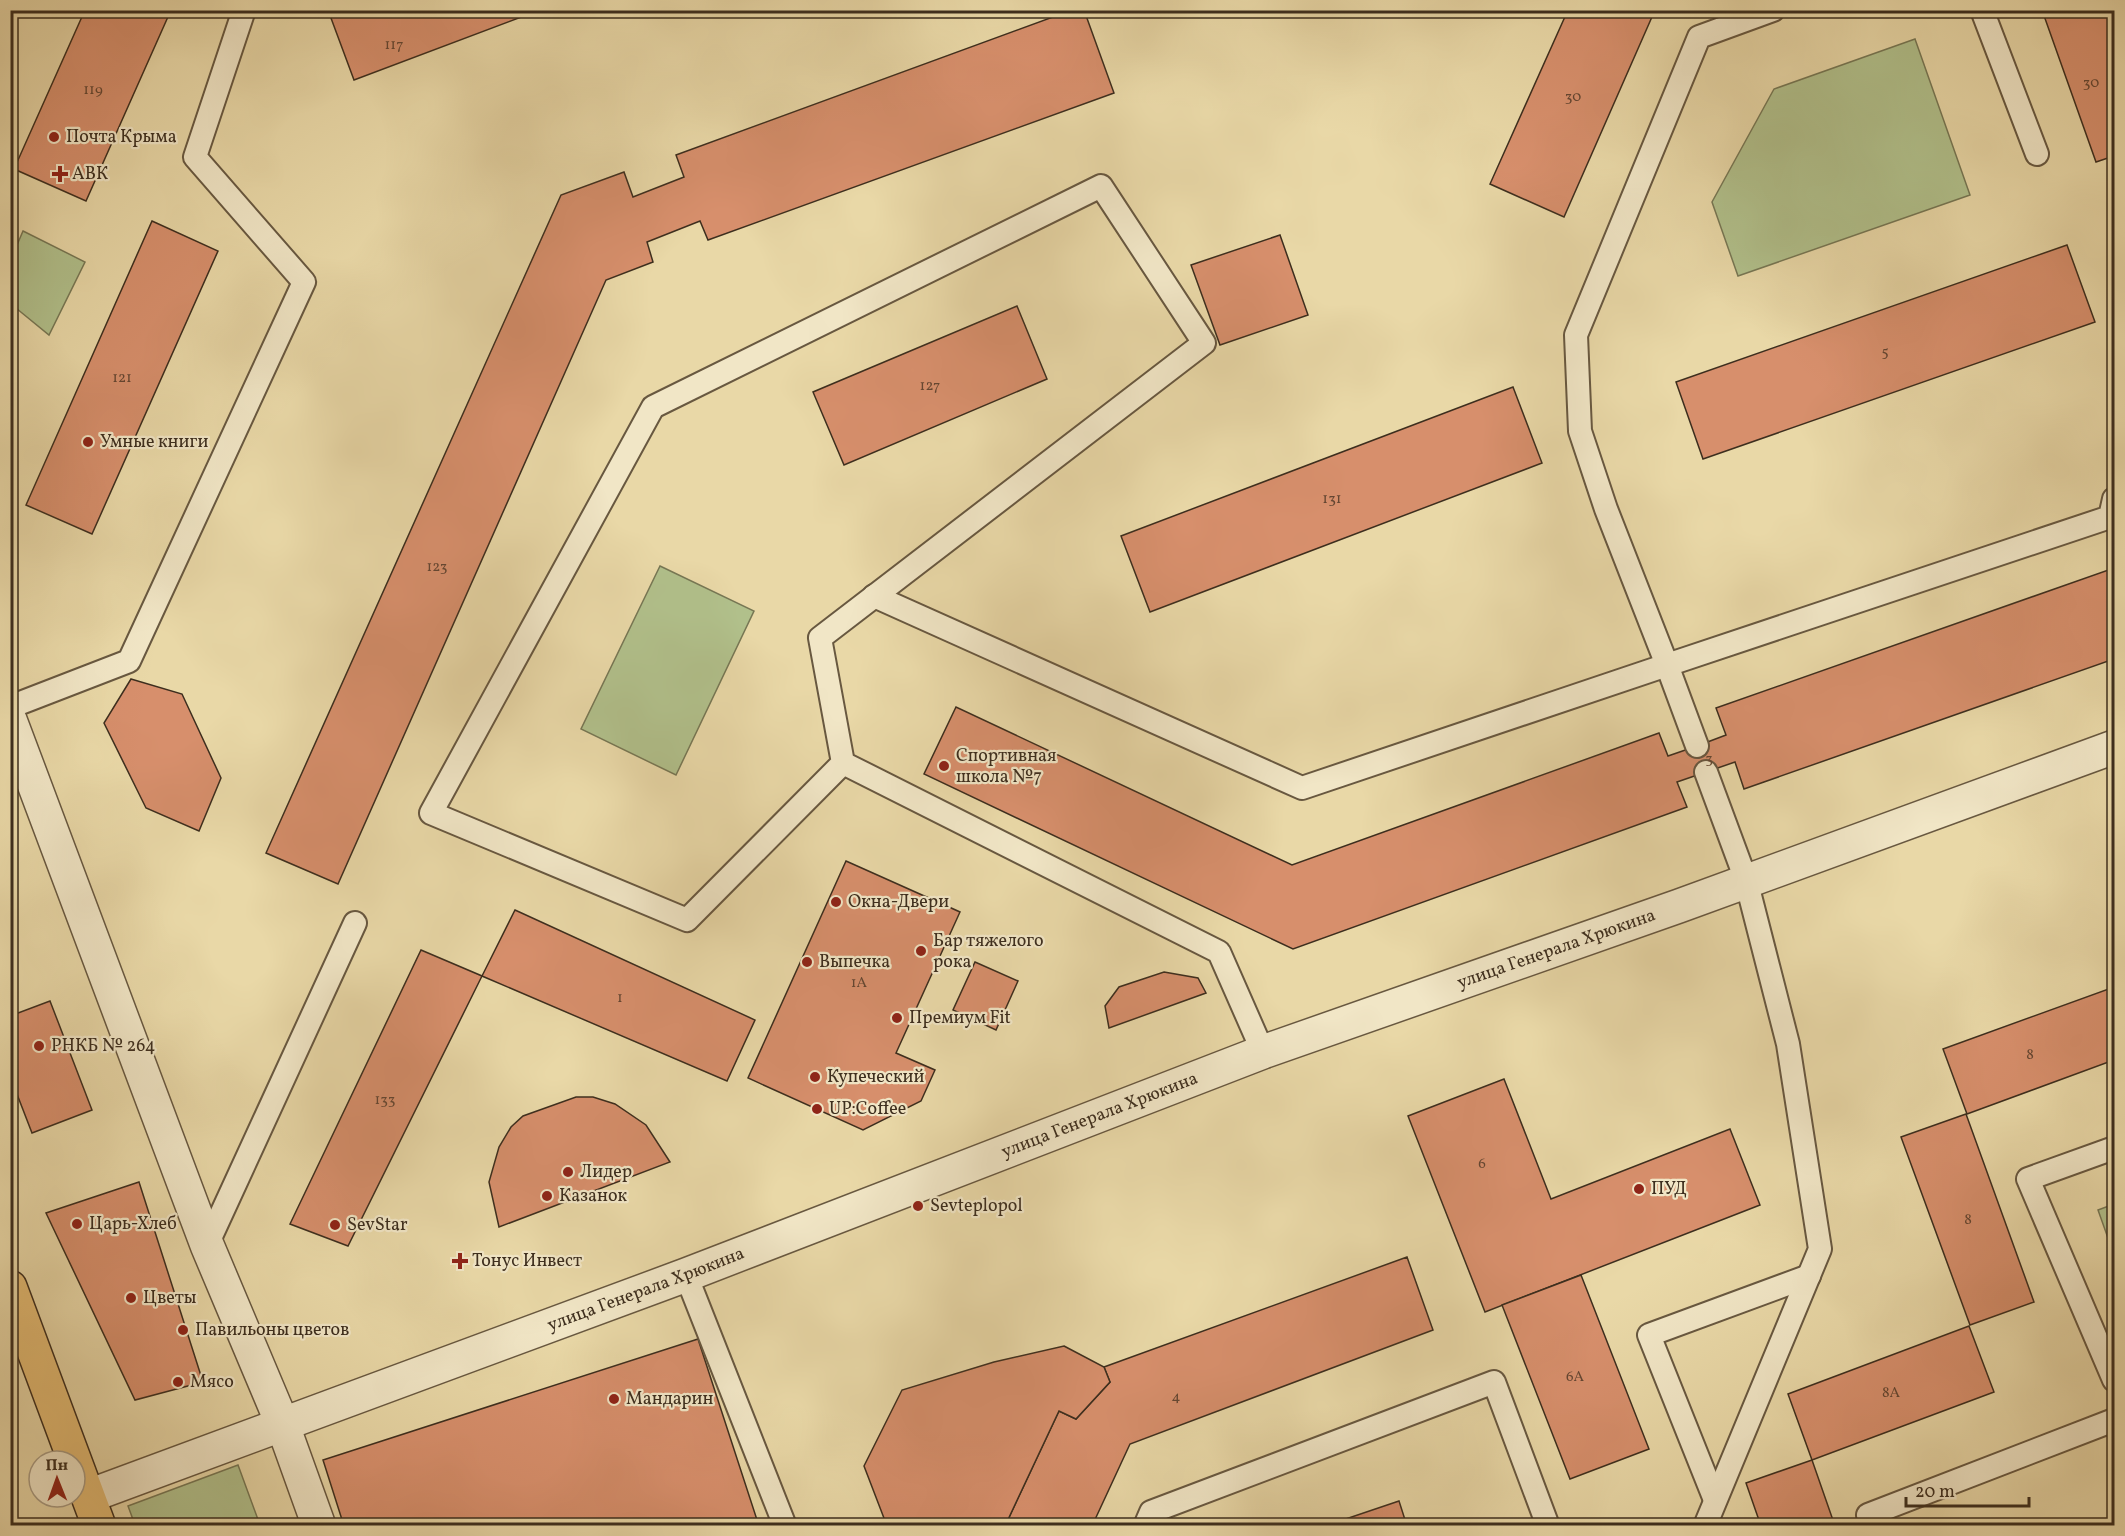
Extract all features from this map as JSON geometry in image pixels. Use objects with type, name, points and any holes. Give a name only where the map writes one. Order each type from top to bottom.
[{"type":"main road","points":[[10,1287],[94,1511]]},
{"type":"street","points":[[10,720],[207,1245],[282,1423],[319,1526]]},
{"type":"street","name":"улица Генерала Хрюкина","points":[[94,1511],[282,1423],[686,1275],[1263,1052],[2115,747]]},
{"type":"lane","points":[[10,707],[129,661],[304,282],[195,157],[244,10]]},
{"type":"lane","points":[[1697,746],[1606,509],[1580,431],[1576,335],[1700,37],[1773,10]]},
{"type":"lane","points":[[1982,10],[2037,154]]},
{"type":"lane","points":[[1101,186],[1204,343],[820,638],[843,763],[687,920],[431,813],[653,407],[1101,186]]},
{"type":"lane","points":[[874,596],[1302,788],[2110,517],[2115,499]]},
{"type":"lane","points":[[843,763],[1219,952],[1263,1052]]},
{"type":"lane","points":[[1705,1526],[1820,1249],[1790,1055],[1746,880],[1706,772]]},
{"type":"lane","points":[[207,1245],[355,923]]},
{"type":"lane","points":[[2115,1148],[2028,1179],[2115,1380]]},
{"type":"lane","points":[[686,1275],[785,1526]]},
{"type":"lane","points":[[1715,1500],[1649,1335],[1809,1276]]},
{"type":"lane","points":[[1145,1526],[1151,1512],[1494,1382],[1548,1526]]},
{"type":"lane","points":[[1872,1526],[1868,1515],[2115,1420]]},
{"type":"green space","points":[[1915,39],[1970,195],[1738,276],[1712,202],[1774,89]]},
{"type":"green space","points":[[23,231],[85,262],[49,335],[11,304],[11,259]]},
{"type":"green space","points":[[660,566],[754,611],[676,775],[581,729]]},
{"type":"green space","points":[[2114,1204],[2114,1255],[2098,1210]]},
{"type":"green space","points":[[238,1465],[260,1525],[135,1525],[128,1506]]},
{"type":"building","points":[[85,10],[171,10],[86,201],[14,169]]},
{"type":"building","points":[[328,10],[540,10],[354,80]]},
{"type":"building","points":[[1072,10],[1084,10],[1114,93],[708,240],[700,221],[647,242],[653,262],[606,280],[338,884],[266,853],[561,195],[624,172],[633,197],[684,177],[676,155]]},
{"type":"building","points":[[1568,10],[1655,10],[1564,217],[1490,184]]},
{"type":"building","points":[[2042,10],[2114,10],[2114,156],[2096,162]]},
{"type":"building","points":[[152,221],[218,251],[92,534],[26,505]]},
{"type":"building","points":[[1280,235],[1308,315],[1220,345],[1191,265]]},
{"type":"building","points":[[2067,245],[2095,322],[1703,459],[1676,382]]},
{"type":"building","points":[[1017,306],[1047,379],[844,465],[813,392]]},
{"type":"building","points":[[1513,387],[1542,463],[1150,612],[1121,536]]},
{"type":"building","points":[[2114,568],[2114,659],[1744,789],[1735,762],[1677,782],[1687,807],[1293,949],[924,774],[956,707],[1292,865],[1659,733],[1668,756],[1697,746],[1726,735],[1716,708]]},
{"type":"building","points":[[131,679],[182,694],[221,778],[199,831],[146,808],[104,723]]},
{"type":"building","points":[[846,861],[960,912],[896,1053],[935,1070],[921,1101],[863,1130],[748,1078]]},
{"type":"building","points":[[515,910],[755,1020],[727,1081],[482,976]]},
{"type":"building","points":[[421,950],[482,976],[348,1246],[290,1224]]},
{"type":"building","points":[[975,962],[1018,981],[996,1030],[953,1010]]},
{"type":"building","points":[[1164,972],[1198,978],[1206,993],[1109,1028],[1105,1006],[1119,987]]},
{"type":"building","points":[[2114,987],[2114,1060],[1967,1114],[1943,1049]]},
{"type":"building","name":"РНКБ № 264","points":[[50,1001],[92,1110],[32,1133],[10,1076],[10,1016]]},
{"type":"building","points":[[1504,1079],[1551,1199],[1730,1129],[1760,1205],[1485,1312],[1408,1116]]},
{"type":"building","name":"Лидер","points":[[576,1097],[593,1097],[615,1104],[646,1125],[670,1162],[499,1227],[489,1182],[499,1147],[511,1127],[523,1116]]},
{"type":"building","points":[[1966,1114],[2034,1302],[1970,1325],[1901,1137]]},
{"type":"building","name":"Цветы","points":[[139,1182],[203,1382],[135,1400],[46,1213]]},
{"type":"building","points":[[1407,1257],[1433,1330],[1130,1444],[1092,1526],[1005,1526],[1059,1411],[1076,1419],[1110,1382],[1104,1367]]},
{"type":"building","points":[[1581,1275],[1649,1449],[1570,1479],[1502,1305]]},
{"type":"building","points":[[1969,1326],[1994,1392],[1812,1460],[1788,1394]]},
{"type":"building","name":"Мандарин","points":[[698,1339],[759,1526],[344,1526],[323,1460]]},
{"type":"building","points":[[1064,1346],[1104,1367],[1110,1382],[1076,1419],[1059,1411],[1005,1526],[887,1526],[864,1466],[902,1390],[994,1362]]},
{"type":"building","points":[[1812,1460],[1835,1526],[1761,1526],[1746,1483]]},
{"type":"building","points":[[1399,1501],[1407,1526],[1325,1526]]},
{"type":"place","name":"Почта Крыма","points":[[54,137]]},
{"type":"place","name":"АВК","points":[[60,174]]},
{"type":"place","name":"Умные книги","points":[[88,442]]},
{"type":"place","name":"Спортивная школа №7","points":[[944,766]]},
{"type":"place","name":"Окна-Двери","points":[[836,902]]},
{"type":"place","name":"Бар тяжелого рока","points":[[921,951]]},
{"type":"place","name":"Выпечка","points":[[807,962]]},
{"type":"place","name":"Премиум Fit","points":[[897,1018]]},
{"type":"place","name":"РНКБ № 264","points":[[39,1046]]},
{"type":"place","name":"Купеческий","points":[[815,1077]]},
{"type":"place","name":"UP:Coffee","points":[[817,1109]]},
{"type":"place","name":"Лидер","points":[[568,1172]]},
{"type":"place","name":"ПУД","points":[[1639,1189]]},
{"type":"place","name":"Казанок","points":[[547,1196]]},
{"type":"place","name":"Sevteplopol","points":[[918,1206]]},
{"type":"place","name":"Царь-Хлеб","points":[[77,1224]]},
{"type":"place","name":"SevStar","points":[[335,1225]]},
{"type":"place","name":"Тонус Инвест","points":[[460,1261]]},
{"type":"place","name":"Цветы","points":[[131,1298]]},
{"type":"place","name":"Павильоны цветов","points":[[183,1330]]},
{"type":"place","name":"Мясо","points":[[178,1382]]},
{"type":"place","name":"Мандарин","points":[[614,1399]]}]
